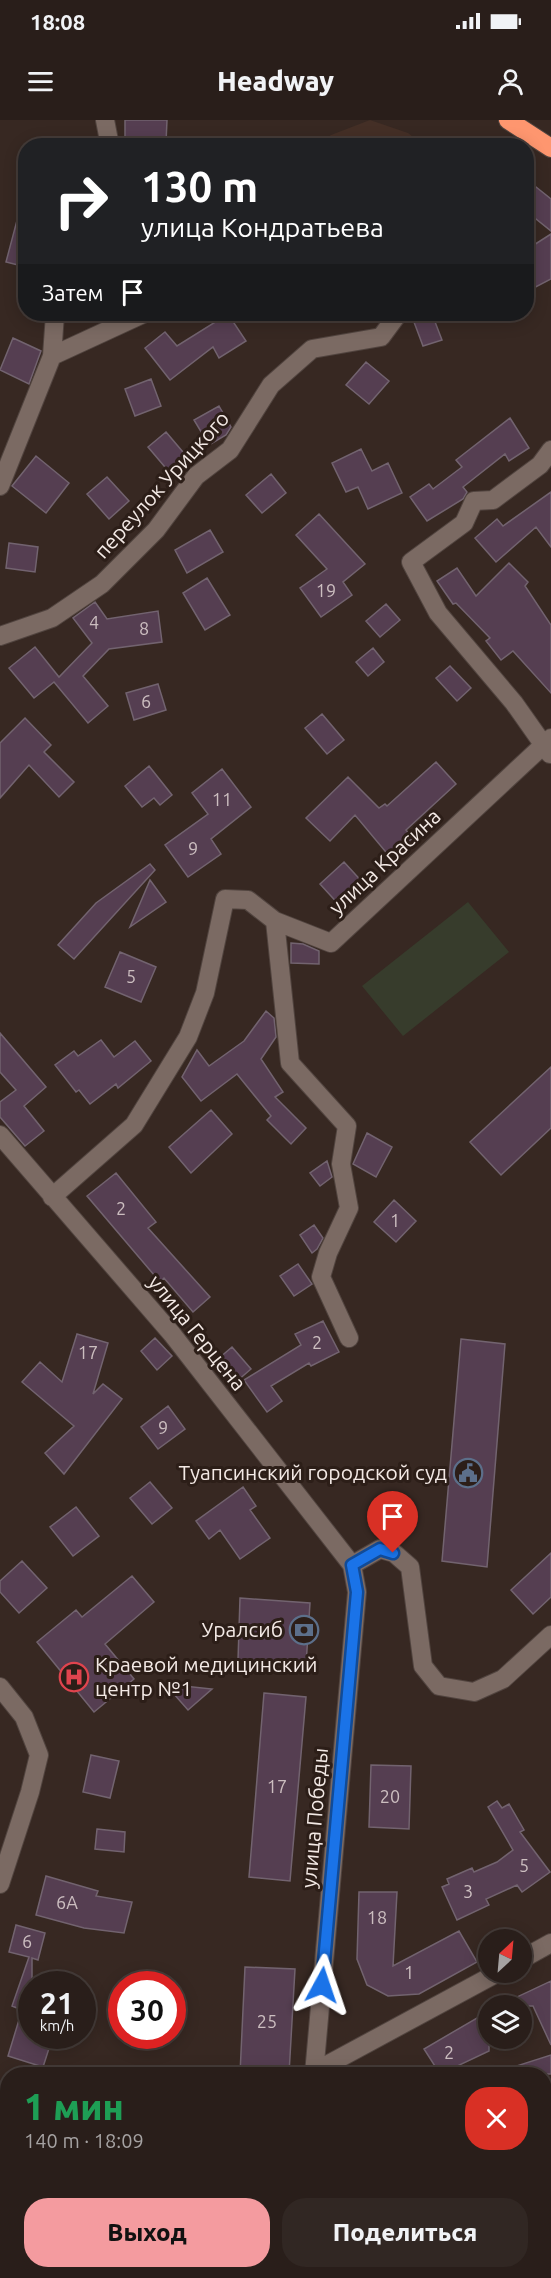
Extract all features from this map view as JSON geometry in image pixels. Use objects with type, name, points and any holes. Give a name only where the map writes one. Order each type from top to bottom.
[{"type":"highway","points":[[508,120],[551,148]]},
{"type":"street","points":[[105,120],[108,138]]},
{"type":"street","points":[[0,486],[52,356],[55,321]]},
{"type":"street","points":[[52,356],[128,321]]},
{"type":"street","name":"переулок Урицкого","points":[[0,636],[52,618],[102,584],[156,530],[196,476],[230,450],[271,385],[312,349],[381,337],[393,321]]},
{"type":"street","points":[[549,746],[438,614],[411,562],[464,523],[474,501],[493,500],[540,465],[551,450]]},
{"type":"street","name":"улица Красина","points":[[52,1197],[134,1125],[188,1037],[205,993],[225,899],[248,900],[275,921],[332,943],[549,746]]},
{"type":"street","points":[[275,921],[290,1063],[347,1126],[342,1164],[349,1208],[328,1253],[321,1277],[349,1338]]},
{"type":"street","name":"улица Герцена","points":[[0,1135],[172,1334],[352,1565]]},
{"type":"street","points":[[352,1565],[380,1549],[393,1553],[410,1567],[423,1666],[439,1686],[474,1692],[503,1679],[551,1635]]},
{"type":"street","name":"улица Победы","points":[[315,2067],[357,1592],[352,1565]]},
{"type":"street","points":[[0,1687],[24,1717],[39,1755],[30,1792],[0,1884]]},
{"type":"street","points":[[532,1953],[551,1942]]},
{"type":"street","points":[[325,2067],[479,1983]]},
{"type":"shaded area","points":[[370,120],[408,133],[414,138],[327,138]]},
{"type":"green space","points":[[468,902],[509,952],[403,1036],[362,986]]},
{"type":"building","points":[[125,120],[167,120],[166,138],[125,138]]},
{"type":"building","points":[[534,185],[551,199],[551,231],[534,217]]},
{"type":"building","points":[[18,217],[18,265],[6,262]]},
{"type":"building","points":[[551,234],[551,279],[534,288],[534,245]]},
{"type":"building","points":[[217,321],[233,321],[246,341],[219,358],[213,347],[170,380],[145,348],[165,332],[177,346]]},
{"type":"building","points":[[414,321],[435,321],[442,340],[423,346]]},
{"type":"building","points":[[13,338],[41,351],[29,384],[0,370]]},
{"type":"building","points":[[366,362],[389,381],[369,404],[346,385]]},
{"type":"building","points":[[151,379],[161,406],[135,416],[125,389]]},
{"type":"building","points":[[219,406],[231,427],[226,435],[209,445],[194,420]]},
{"type":"building","points":[[510,418],[529,448],[509,461],[505,454],[463,487],[467,492],[463,499],[427,521],[410,497],[429,484],[433,489],[462,467],[456,460]]},
{"type":"building","points":[[166,432],[188,458],[170,473],[148,447]]},
{"type":"building","points":[[361,449],[372,471],[388,463],[402,493],[368,509],[358,487],[346,492],[332,463]]},
{"type":"building","points":[[36,456],[69,483],[46,513],[12,486]]},
{"type":"building","points":[[271,474],[286,493],[262,513],[246,495]]},
{"type":"building","points":[[107,477],[129,501],[109,519],[87,494]]},
{"type":"building","points":[[551,492],[551,547],[536,527],[496,562],[475,538],[497,519],[503,526]]},
{"type":"building","points":[[319,514],[365,564],[343,582],[352,595],[321,617],[300,588],[327,569],[296,535]]},
{"type":"building","points":[[210,530],[223,552],[187,573],[175,550]]},
{"type":"building","points":[[9,543],[38,547],[35,572],[6,568]]},
{"type":"building","points":[[509,563],[528,582],[525,586],[551,625],[551,693],[513,651],[501,660],[486,641],[490,638],[456,603],[453,604],[437,581],[457,568],[476,596]]},
{"type":"building","points":[[207,578],[230,615],[205,630],[183,593]]},
{"type":"building","points":[[95,602],[107,619],[158,611],[162,642],[109,649],[83,676],[108,706],[88,723],[54,682],[34,698],[9,668],[35,647],[59,677],[92,643],[73,618]]},
{"type":"building","points":[[386,604],[400,620],[380,637],[366,621]]},
{"type":"building","points":[[373,648],[384,662],[368,676],[356,662]]},
{"type":"building","points":[[450,666],[471,688],[457,701],[436,678]]},
{"type":"building","points":[[158,684],[166,710],[134,720],[126,693]]},
{"type":"building","points":[[322,714],[344,740],[327,754],[305,728]]},
{"type":"building","points":[[25,718],[51,745],[44,752],[74,782],[59,797],[29,765],[0,798],[0,743]]},
{"type":"building","points":[[436,762],[456,784],[406,830],[413,838],[390,857],[355,815],[330,841],[306,818],[348,777],[379,808],[385,804],[387,806]]},
{"type":"building","points":[[149,766],[172,795],[160,805],[154,798],[142,807],[125,786]]},
{"type":"building","points":[[222,769],[251,807],[211,839],[221,854],[188,877],[165,845],[208,814],[192,793]]},
{"type":"building","points":[[344,862],[365,885],[341,907],[320,884]]},
{"type":"building","points":[[150,864],[155,870],[74,959],[58,945],[96,903]]},
{"type":"building","points":[[150,880],[166,902],[130,927]]},
{"type":"building","points":[[291,943],[303,944],[319,951],[319,964],[291,963]]},
{"type":"building","points":[[120,952],[156,967],[141,1002],[105,987]]},
{"type":"building","points":[[266,1011],[274,1018],[276,1037],[261,1059],[283,1092],[275,1097],[306,1128],[291,1144],[267,1120],[271,1116],[237,1074],[201,1101],[182,1077],[197,1050],[209,1066],[244,1041]]},
{"type":"building","points":[[0,1033],[46,1087],[24,1106],[44,1131],[25,1146],[0,1117],[0,1102],[16,1090],[0,1072]]},
{"type":"building","points":[[101,1040],[114,1057],[135,1041],[151,1061],[118,1088],[116,1084],[90,1104],[79,1090],[76,1092],[55,1065],[74,1051],[78,1056]]},
{"type":"building","points":[[551,1067],[551,1128],[501,1175],[470,1142]]},
{"type":"building","points":[[211,1110],[232,1134],[191,1173],[169,1147]]},
{"type":"building","points":[[367,1133],[392,1147],[376,1177],[353,1164]]},
{"type":"building","points":[[327,1161],[332,1177],[320,1186],[310,1173]]},
{"type":"building","points":[[116,1173],[156,1222],[148,1228],[210,1297],[193,1312],[164,1278],[160,1282],[87,1196]]},
{"type":"building","points":[[394,1200],[416,1221],[396,1242],[374,1222]]},
{"type":"building","points":[[314,1225],[323,1238],[312,1253],[300,1235]]},
{"type":"building","points":[[298,1264],[312,1284],[294,1296],[280,1276]]},
{"type":"building","points":[[323,1321],[339,1352],[311,1366],[309,1363],[271,1386],[282,1401],[267,1412],[244,1380],[301,1345],[295,1334]]},
{"type":"building","points":[[77,1334],[108,1343],[93,1394],[103,1384],[122,1399],[64,1474],[45,1453],[74,1426],[22,1382],[40,1362],[62,1382]]},
{"type":"building","points":[[155,1338],[172,1356],[157,1370],[141,1351]]},
{"type":"building","name":"Туапсинский городской суд","points":[[461,1339],[505,1344],[487,1567],[442,1561]]},
{"type":"building","points":[[232,1347],[251,1369],[237,1381],[218,1359]]},
{"type":"building","points":[[168,1406],[185,1429],[158,1449],[141,1427]]},
{"type":"building","points":[[150,1482],[172,1508],[152,1524],[130,1498]]},
{"type":"building","points":[[243,1487],[256,1506],[250,1510],[270,1538],[240,1559],[220,1530],[209,1539],[196,1521]]},
{"type":"building","points":[[76,1507],[99,1536],[73,1556],[50,1527]]},
{"type":"building","points":[[551,1553],[551,1597],[533,1614],[511,1590]]},
{"type":"building","points":[[22,1561],[47,1588],[19,1613],[0,1592],[0,1581]]},
{"type":"building","points":[[132,1576],[154,1602],[105,1644],[134,1679],[94,1712],[37,1642],[76,1610],[82,1617]]},
{"type":"building","points":[[240,1598],[310,1603],[306,1665],[238,1660]]},
{"type":"building","points":[[165,1684],[212,1689],[188,1710]]},
{"type":"building","points":[[264,1693],[306,1697],[290,1881],[249,1877]]},
{"type":"building","points":[[91,1755],[119,1761],[110,1798],[83,1792]]},
{"type":"building","points":[[371,1765],[411,1766],[409,1829],[369,1827]]},
{"type":"building","points":[[497,1801],[502,1808],[509,1804],[524,1830],[520,1832],[550,1872],[522,1892],[517,1885],[486,1899],[489,1905],[457,1920],[442,1887],[449,1884],[447,1879],[472,1868],[474,1872],[497,1862],[513,1850],[488,1807]]},
{"type":"building","points":[[97,1829],[125,1832],[124,1852],[95,1849]]},
{"type":"building","points":[[46,1876],[98,1891],[96,1896],[132,1902],[124,1933],[84,1928],[36,1915]]},
{"type":"building","points":[[359,1892],[397,1892],[393,1966],[459,1931],[477,1962],[419,1994],[388,1996],[367,1985],[357,1959]]},
{"type":"building","points":[[16,1925],[45,1933],[38,1960],[32,1958],[32,1971],[24,1971],[29,1957],[9,1952]]},
{"type":"building","points":[[245,1967],[295,1969],[289,2067],[240,2067]]},
{"type":"building","points":[[551,1981],[551,2045],[532,2006],[532,1995],[521,1995]]},
{"type":"building","points":[[18,1989],[18,2008],[12,2006]]},
{"type":"building","points":[[478,2017],[478,2049],[489,2049],[489,2051],[455,2067],[436,2067],[424,2049]]},
{"type":"building","points":[[18,2023],[18,2049],[49,2049],[43,2067],[8,2056]]},
{"type":"building","points":[[551,2055],[551,2067],[514,2067]]},
{"type":"place","name":"Туапсинский городской суд","points":[[468,1473]]},
{"type":"place","name":"Уралсиб","points":[[304,1630]]},
{"type":"place","name":"Краевой медицинский центр №1","points":[[74,1677]]},
{"type":"route","points":[[322,1985],[357,1592],[352,1565],[380,1549],[393,1553]]}]
